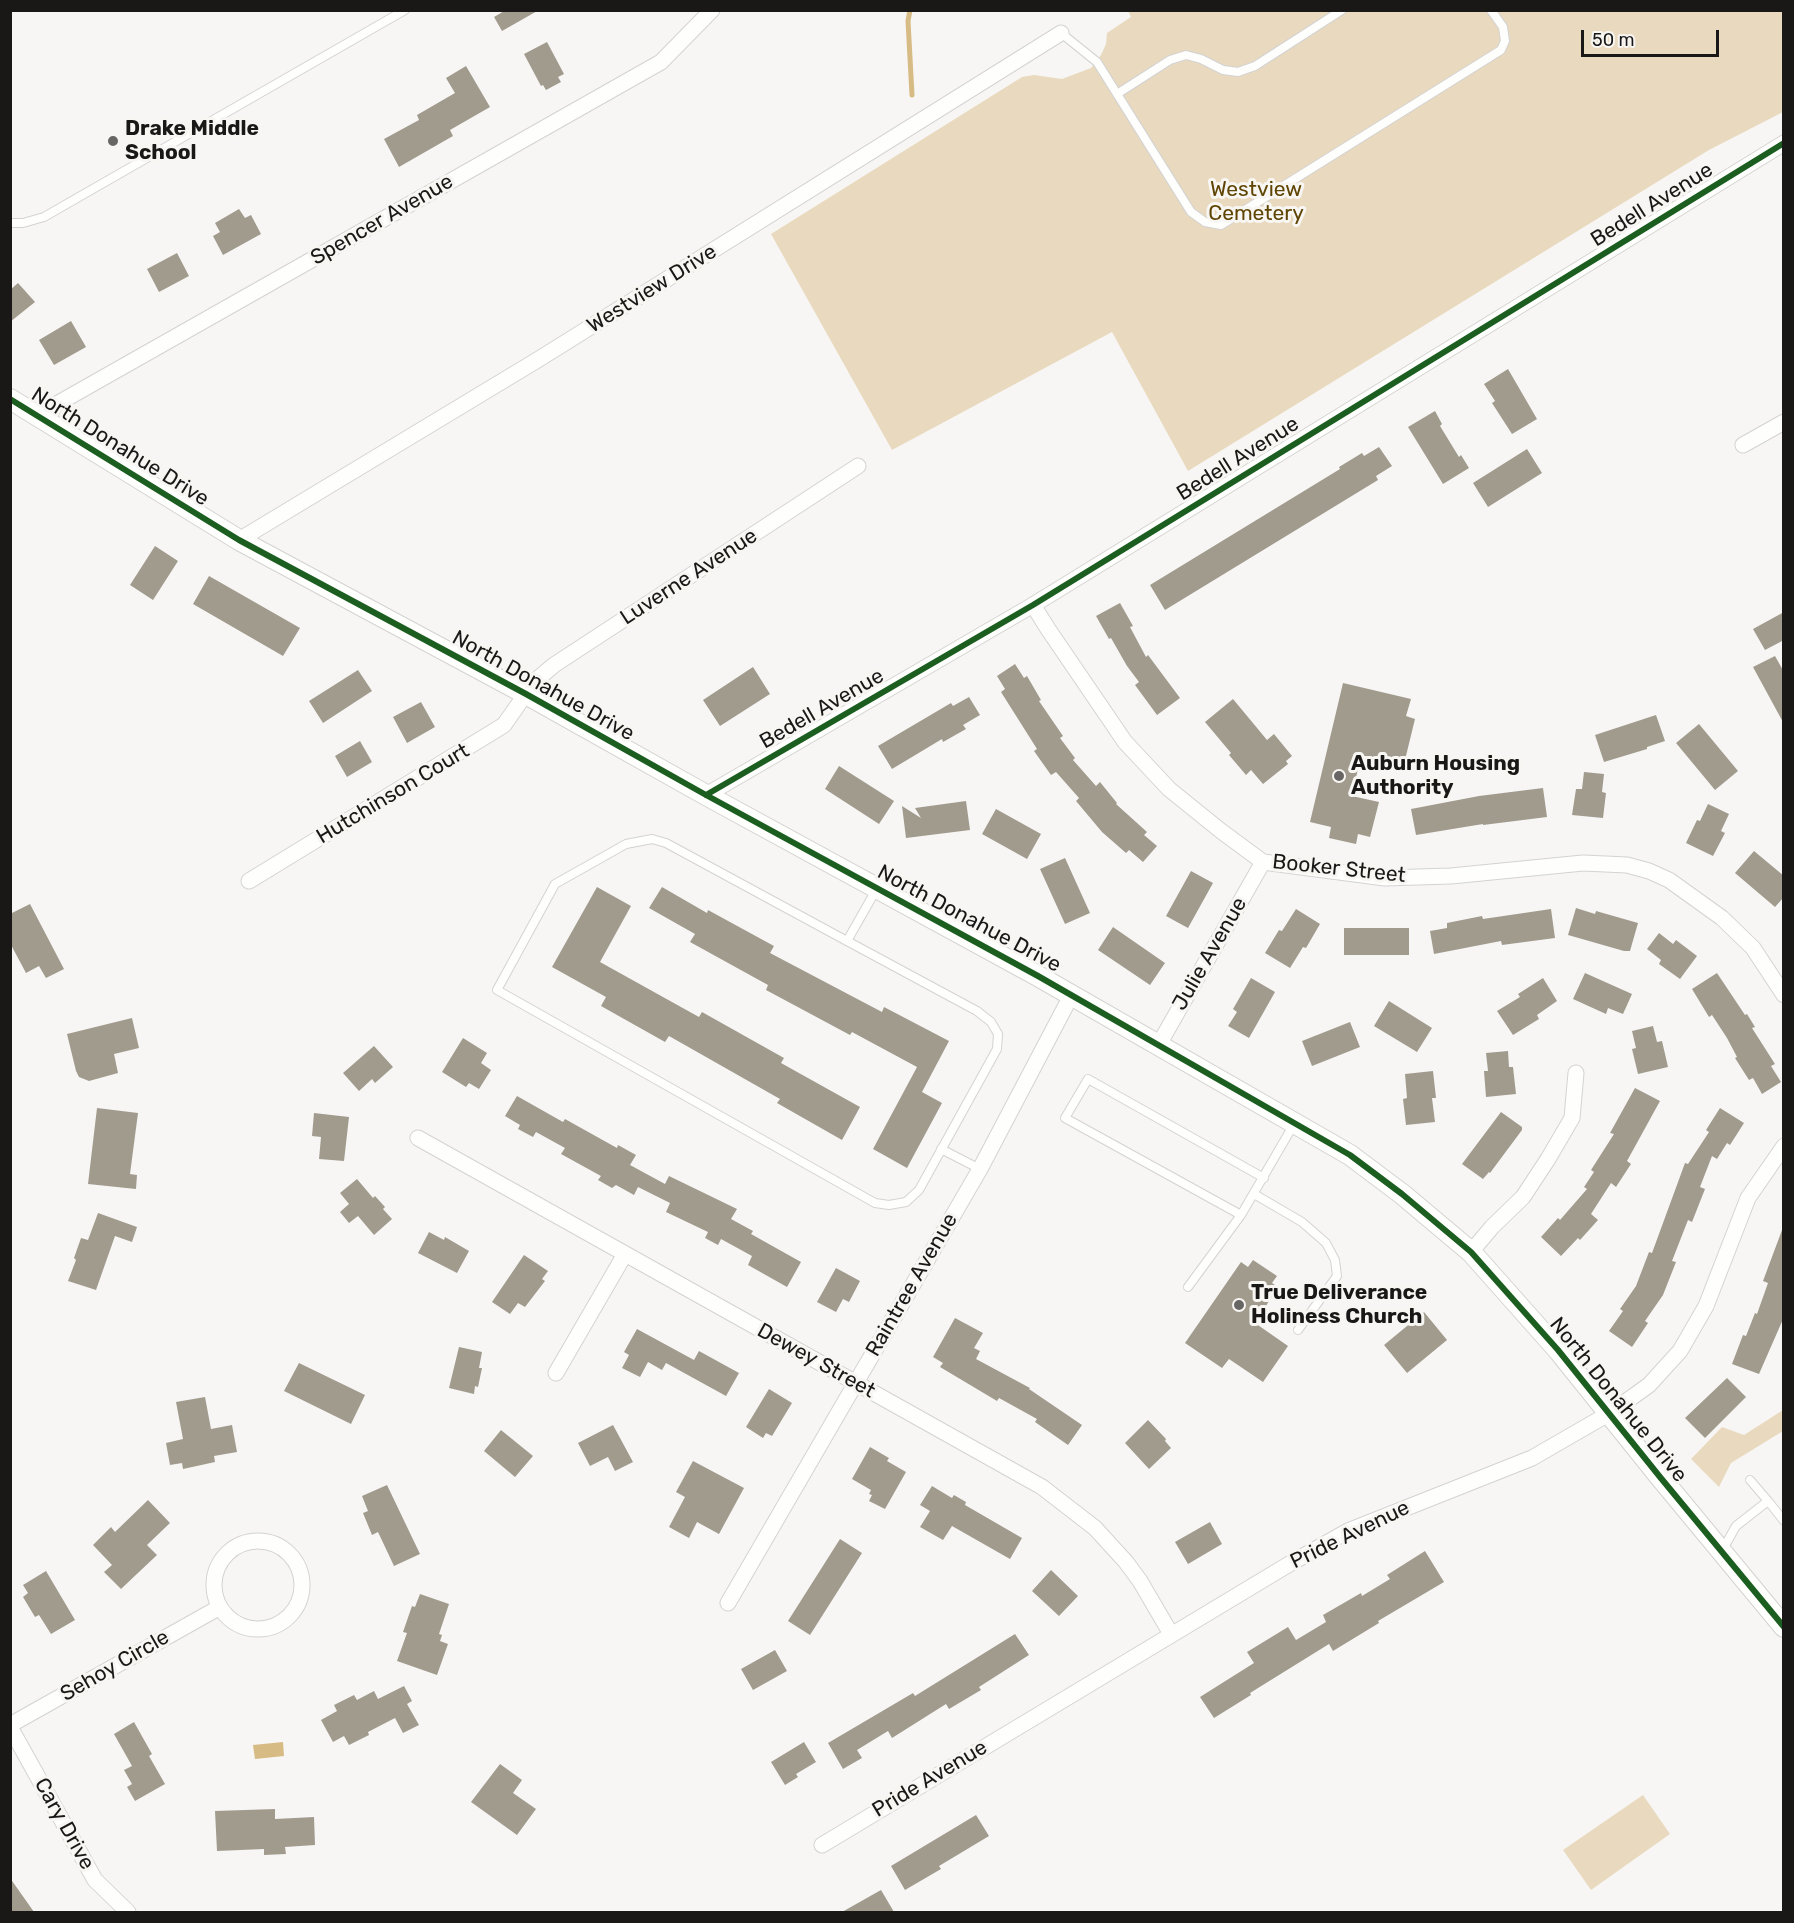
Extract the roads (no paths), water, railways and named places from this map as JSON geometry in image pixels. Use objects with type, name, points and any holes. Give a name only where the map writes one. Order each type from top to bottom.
[{"type":"street","name":"Spencer Avenue","points":[[47,420],[55,405],[661,62],[712,10]]},
{"type":"street","name":"Westview Drive","points":[[239,540],[539,359],[1061,33]]},
{"type":"street","name":"Bedell Avenue","points":[[706,795],[1033,605],[1784,144]]},
{"type":"street","name":"North Donahue Drive","points":[[10,399],[239,540],[526,694],[706,795],[1072,994],[1158,1046],[1350,1155],[1402,1194],[1471,1252],[1558,1350],[1784,1627]]},
{"type":"street","points":[[1743,445],[1784,422]]},
{"type":"street","name":"Luverne Avenue","points":[[526,694],[534,682],[554,665],[858,466]]},
{"type":"street","name":"Booker Street","points":[[1033,605],[1125,742],[1169,789],[1263,862],[1385,878],[1451,876],[1582,863],[1628,866],[1649,871],[1669,880],[1722,918],[1753,948],[1784,994]]},
{"type":"street","name":"Hutchinson Court","points":[[249,881],[504,725],[526,694]]},
{"type":"street","name":"Julie Avenue","points":[[1158,1046],[1263,862]]},
{"type":"street","name":"Raintree Avenue","points":[[728,1604],[980,1169],[1072,994]]},
{"type":"street","points":[[1471,1252],[1492,1227],[1523,1197],[1572,1118],[1576,1072]]},
{"type":"street","name":"Dewey Street","points":[[418,1138],[1042,1487],[1095,1528],[1126,1562],[1140,1581],[1171,1634]]},
{"type":"street","name":"Pride Avenue","points":[[822,1845],[1171,1634],[1348,1531],[1532,1458],[1610,1413],[1649,1385],[1680,1351],[1706,1306],[1748,1198],[1784,1146]]},
{"type":"street","points":[[556,1373],[625,1254]]},
{"type":"street","points":[[253,1541],[268,1542],[281,1547],[292,1557],[299,1569],[302,1584],[300,1598],[283,1621],[270,1627],[248,1627],[229,1618],[220,1607],[215,1593],[214,1579],[227,1553],[239,1545],[253,1541]]},
{"type":"street","name":"Sehoy Circle","points":[[10,1726],[220,1607]]},
{"type":"street","name":"Cary Drive","points":[[10,1726],[95,1880],[128,1912]]},
{"type":"lane","points":[[10,223],[23,223],[44,216],[405,10]]},
{"type":"lane","points":[[1117,94],[1170,60],[1186,56],[1201,59],[1223,70],[1238,72],[1255,66],[1342,10]]},
{"type":"lane","points":[[1061,33],[1097,62],[1191,212],[1205,222],[1221,225],[1501,50],[1505,41],[1503,27],[1491,10]]},
{"type":"lane","points":[[652,839],[666,843],[977,1011],[991,1022],[998,1034],[997,1049],[941,1149],[919,1190],[906,1202],[889,1205],[875,1203],[497,990],[555,884],[626,844],[652,839]]},
{"type":"lane","points":[[847,941],[877,888]]},
{"type":"lane","points":[[1241,1215],[1065,1118],[1088,1079],[1264,1178]]},
{"type":"lane","points":[[1188,1287],[1241,1215],[1295,1122]]},
{"type":"lane","points":[[941,1149],[980,1169]]},
{"type":"lane","points":[[1254,1194],[1302,1222],[1326,1243],[1335,1260],[1337,1276],[1298,1330]]},
{"type":"lane","points":[[1750,1480],[1784,1521]]},
{"type":"lane","points":[[1721,1552],[1736,1526],[1768,1501]]},
{"type":"waterway","points":[[910,10],[908,21],[912,95]]},
{"type":"place","name":"Drake Middle School","points":[[113,141]]},
{"type":"place","name":"Auburn Housing Authority","points":[[1339,776]]},
{"type":"place","name":"True Deliverance Holiness Church","points":[[1239,1305]]},
{"type":"park label","name":"Westview Cemetery","points":[[1256,202]]}]
